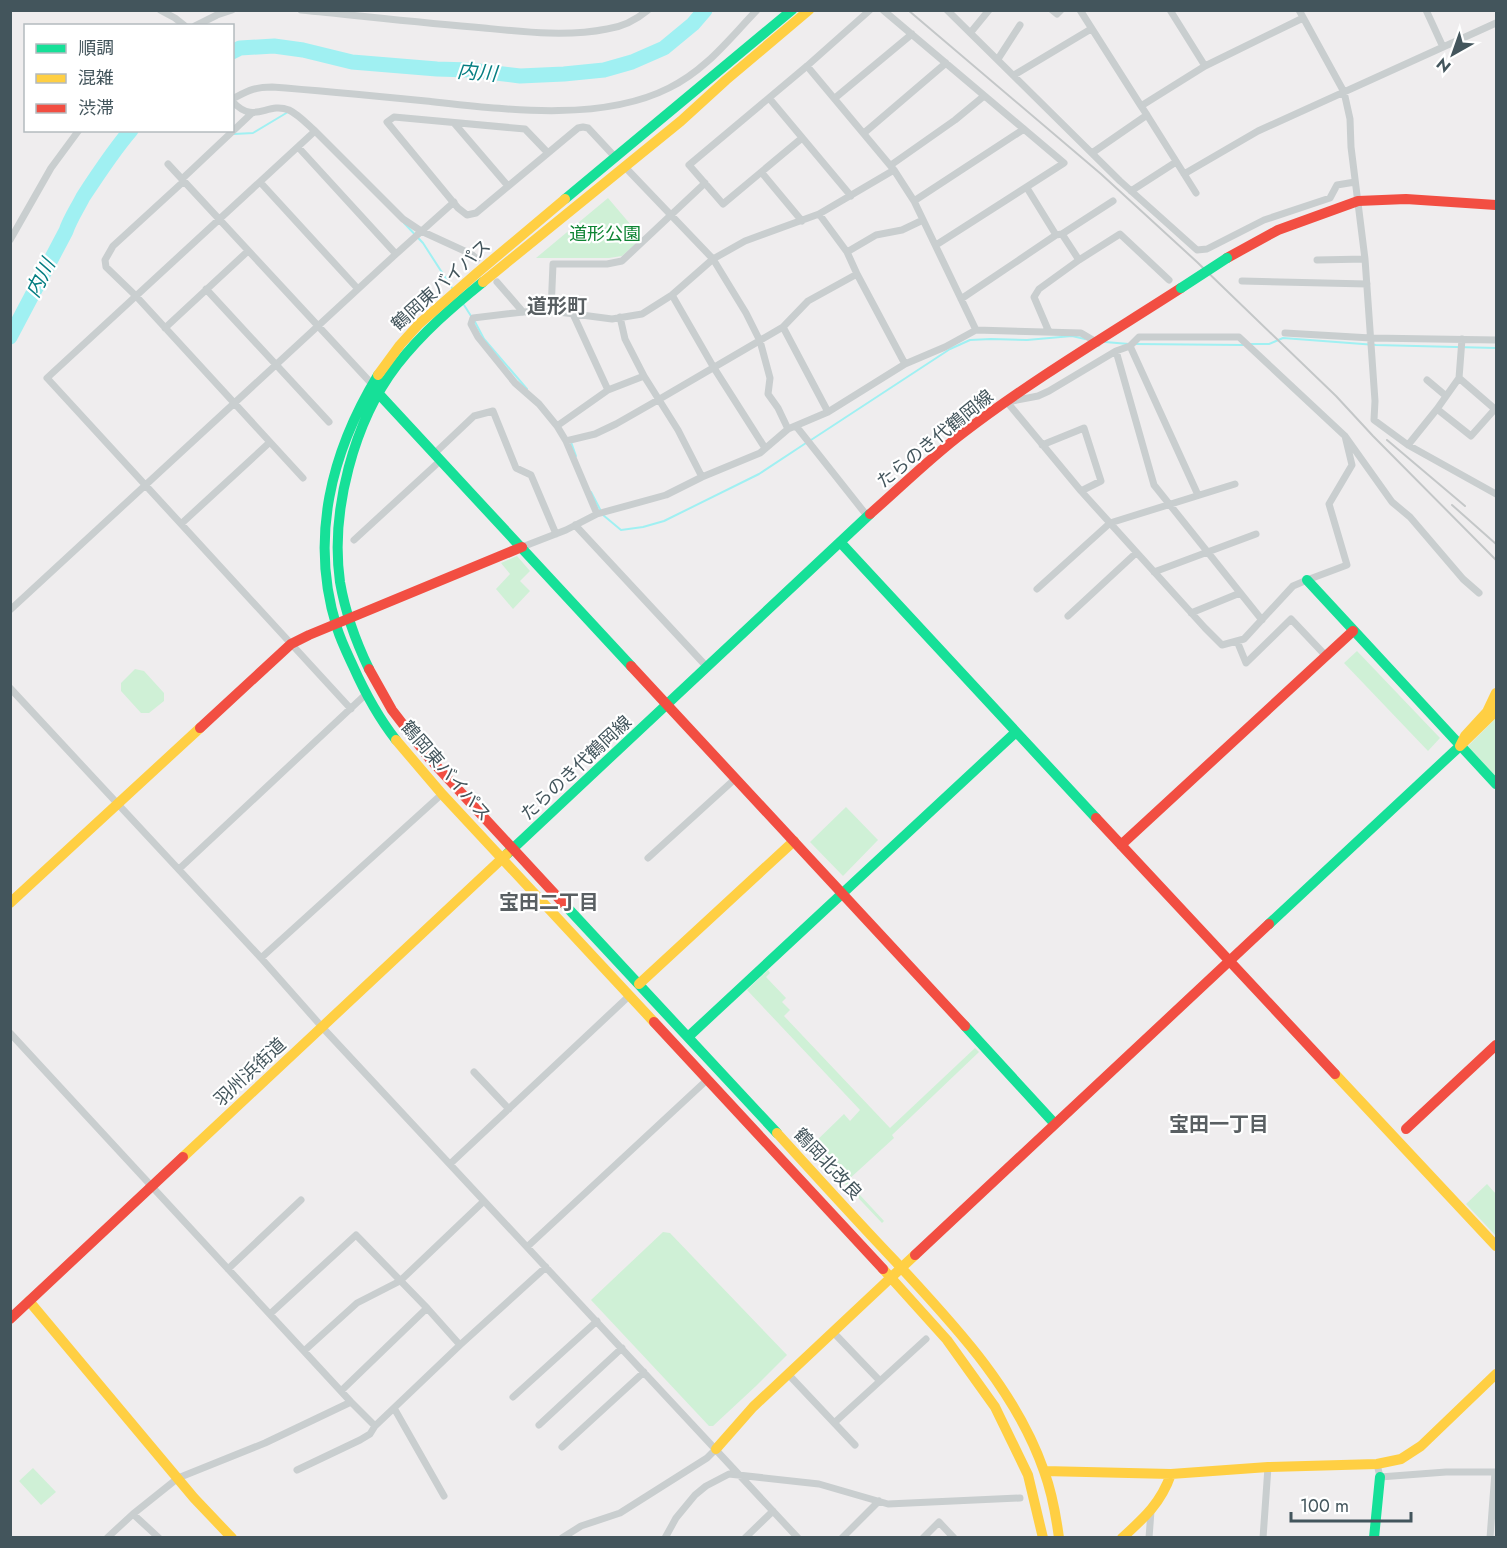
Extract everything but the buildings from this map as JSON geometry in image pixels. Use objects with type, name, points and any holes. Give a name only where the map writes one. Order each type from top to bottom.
[{"type":"main road","name":"鶴岡東バイパス","points":[[503,859],[400,748],[365,695],[335,625],[327,584],[325,540],[329,488],[336,463],[371,383],[401,343],[431,313],[615,156],[792,10]]},
{"type":"main road","name":"鶴岡東バイパス","points":[[512,849],[439,771],[395,716],[376,686],[359,648],[340,579],[338,536],[343,495],[354,445],[378,393],[410,349],[438,321],[681,121],[809,10]]},
{"type":"main road","name":"たらのき代鶴岡線","points":[[512,849],[868,516],[957,438],[1007,402],[1181,288],[1227,258],[1278,230],[1358,201],[1406,199],[1497,205]]},
{"type":"main road","points":[[378,393],[1054,1123]]},
{"type":"main road","points":[[840,542],[1497,1246]]},
{"type":"main road","points":[[10,903],[291,644],[522,547]]},
{"type":"main road","points":[[1307,580],[1497,784]]},
{"type":"main road","points":[[1121,845],[1353,631]]},
{"type":"main road","points":[[1460,746],[1465,736],[1487,712],[1497,693]]},
{"type":"main road","points":[[716,1449],[753,1407],[890,1277],[1497,711]]},
{"type":"main road","points":[[688,1037],[1016,732]]},
{"type":"main road","points":[[639,984],[794,841]]},
{"type":"main road","name":"羽州浜街道","points":[[10,1318],[512,849]]},
{"type":"main road","name":"鶴岡北改良","points":[[512,849],[959,1331],[984,1362],[1007,1395],[1030,1435],[1053,1502],[1059,1538]]},
{"type":"main road","name":"鶴岡北改良","points":[[503,859],[947,1340],[994,1407],[1028,1474],[1043,1538]]},
{"type":"main road","points":[[1406,1129],[1497,1045]]},
{"type":"main road","points":[[29,1301],[178,1478],[232,1538]]},
{"type":"main road","points":[[1044,1471],[1171,1474],[1268,1467],[1377,1464],[1401,1459],[1421,1446],[1497,1374]]},
{"type":"main road","points":[[1122,1538],[1158,1502],[1171,1474]]},
{"type":"main road","points":[[1374,1538],[1380,1477]]},
{"type":"street","points":[[160,10],[183,24]]},
{"type":"street","points":[[199,24],[232,10]]},
{"type":"street","points":[[301,10],[536,33],[576,33],[607,30],[642,16],[648,10]]},
{"type":"street","points":[[234,99],[251,89],[272,87],[485,107],[552,111],[603,108],[649,97],[685,79],[713,58],[757,10]]},
{"type":"street","points":[[802,138],[723,204],[690,165],[870,10]]},
{"type":"street","points":[[883,10],[1064,163],[936,245]]},
{"type":"street","points":[[947,10],[1092,153],[1197,250],[1207,249],[1264,220],[1330,198],[1337,185],[1355,182]]},
{"type":"street","points":[[971,32],[989,10]]},
{"type":"street","points":[[1052,10],[1057,15],[1061,10]]},
{"type":"street","points":[[1080,10],[1196,193]]},
{"type":"street","points":[[1299,10],[1344,92],[1350,119],[1367,284],[1375,401],[1374,420],[1408,446],[1497,494]]},
{"type":"street","points":[[1426,10],[1443,47]]},
{"type":"street","points":[[1171,11],[1205,66]]},
{"type":"street","points":[[1141,106],[1205,66],[1303,18]]},
{"type":"street","points":[[1184,174],[1258,130],[1497,23]]},
{"type":"street","points":[[998,59],[1020,25]]},
{"type":"street","points":[[1014,75],[1091,29]]},
{"type":"street","points":[[835,98],[912,34]]},
{"type":"street","points":[[864,133],[946,63]]},
{"type":"street","points":[[807,66],[892,168],[914,201],[976,330]]},
{"type":"street","points":[[597,514],[566,441],[539,404],[515,383],[478,337],[471,324],[473,318],[551,311],[612,319],[642,314],[672,295],[713,259],[745,241],[819,214],[851,196],[892,168],[984,96]]},
{"type":"street","points":[[769,98],[851,196]]},
{"type":"street","points":[[234,102],[245,112],[252,113],[277,108],[289,110],[315,131],[403,219],[421,231],[477,259]]},
{"type":"street","points":[[234,130],[252,113]]},
{"type":"street","points":[[1092,153],[1147,115]]},
{"type":"street","points":[[548,153],[525,129],[394,117],[387,122],[467,215],[476,213],[508,186],[548,153],[578,128],[588,128],[713,259],[760,341],[770,378],[768,394],[788,429]]},
{"type":"street","points":[[454,123],[508,186]]},
{"type":"street","points":[[914,201],[1024,129]]},
{"type":"street","points":[[315,131],[47,378],[351,709]]},
{"type":"street","points":[[10,240],[51,168],[78,132]]},
{"type":"street","points":[[232,132],[113,246],[105,261],[106,267],[136,296],[303,478]]},
{"type":"street","points":[[298,147],[396,254]]},
{"type":"street","points":[[1131,190],[1176,162]]},
{"type":"street","points":[[168,164],[371,383]]},
{"type":"street","points":[[762,173],[802,220]]},
{"type":"street","points":[[260,182],[358,289]]},
{"type":"street","points":[[551,311],[553,264],[607,264],[622,261],[705,183]]},
{"type":"street","points":[[1027,188],[1079,260]]},
{"type":"street","points":[[961,299],[1113,201]]},
{"type":"street","points":[[10,610],[454,202]]},
{"type":"street","points":[[819,214],[847,252],[905,364]]},
{"type":"street","points":[[847,252],[876,235],[902,230],[922,220]]},
{"type":"street","points":[[1049,332],[1035,297],[1039,289],[1120,234],[1169,280]]},
{"type":"street","points":[[165,328],[248,251]]},
{"type":"street","points":[[1317,260],[1365,259]]},
{"type":"street","points":[[566,441],[595,434],[714,368],[783,327],[808,301],[857,273]]},
{"type":"street","points":[[1242,281],[1367,284]]},
{"type":"street","points":[[497,282],[523,312]]},
{"type":"street","points":[[206,290],[329,422]]},
{"type":"street","points":[[672,295],[714,368],[765,448]]},
{"type":"street","points":[[573,314],[608,390]]},
{"type":"street","points":[[620,317],[625,339],[644,376],[678,430],[702,477]]},
{"type":"street","points":[[783,327],[828,412]]},
{"type":"street","points":[[522,547],[597,514],[666,495],[760,453],[788,429],[828,412],[905,364],[976,330],[1081,333],[1098,343]]},
{"type":"street","points":[[1285,333],[1371,338],[1497,340]]},
{"type":"street","points":[[1345,436],[1352,465],[1329,504],[1347,565],[1293,586],[1244,639],[1222,645],[1136,554],[1007,402],[1038,396],[1049,391],[1116,351],[1130,346],[1139,337],[1239,337],[1345,436],[1392,502],[1410,517],[1463,579],[1479,593]]},
{"type":"street","points":[[1408,446],[1459,378],[1462,339]]},
{"type":"street","points":[[1130,346],[1198,495]]},
{"type":"street","points":[[1116,351],[1154,485],[1262,620]]},
{"type":"street","points":[[556,426],[608,390],[644,376]]},
{"type":"street","points":[[1437,409],[1471,436],[1496,410],[1459,378]]},
{"type":"street","points":[[1427,380],[1446,396]]},
{"type":"street","points":[[354,540],[438,456],[474,416],[493,411],[516,468],[531,475],[556,534]]},
{"type":"street","points":[[796,426],[868,516]]},
{"type":"street","points":[[1042,445],[1084,428],[1101,481],[1081,491]]},
{"type":"street","points":[[181,524],[270,442]]},
{"type":"street","points":[[1037,589],[1110,523],[1235,484]]},
{"type":"street","points":[[575,525],[708,667]]},
{"type":"street","points":[[1154,572],[1256,534]]},
{"type":"street","points":[[1068,616],[1136,554]]},
{"type":"street","points":[[1191,614],[1240,593]]},
{"type":"street","points":[[1237,641],[1246,663],[1291,619],[1326,656]]},
{"type":"street","points":[[10,688],[798,1538]]},
{"type":"street","points":[[179,869],[365,695]]},
{"type":"street","points":[[648,858],[735,778]]},
{"type":"street","points":[[261,958],[442,794]]},
{"type":"street","points":[[450,1164],[629,996]]},
{"type":"street","points":[[10,1033],[375,1426]]},
{"type":"street","points":[[474,1072],[508,1109]]},
{"type":"street","points":[[527,1247],[708,1079]]},
{"type":"street","points":[[228,1269],[301,1200]]},
{"type":"street","points":[[304,1351],[357,1303],[400,1281],[484,1201]]},
{"type":"street","points":[[270,1314],[356,1235],[460,1345]]},
{"type":"street","points":[[297,1470],[370,1434],[375,1426],[460,1345],[546,1268]]},
{"type":"street","points":[[341,1391],[427,1308]]},
{"type":"street","points":[[513,1397],[597,1321]]},
{"type":"street","points":[[833,1332],[880,1381]]},
{"type":"street","points":[[834,1423],[926,1339]]},
{"type":"street","points":[[539,1425],[622,1348]]},
{"type":"street","points":[[562,1447],[644,1372]]},
{"type":"street","points":[[788,1374],[855,1445]]},
{"type":"street","points":[[107,1538],[178,1478],[265,1443],[351,1402]]},
{"type":"street","points":[[394,1408],[444,1496]]},
{"type":"street","points":[[562,1538],[581,1526],[620,1513],[707,1458],[716,1449]]},
{"type":"street","points":[[1377,1464],[1380,1477],[1446,1472],[1496,1472],[1490,1538]]},
{"type":"street","points":[[1263,1538],[1268,1467]]},
{"type":"street","points":[[665,1538],[676,1518],[695,1495],[706,1486],[729,1474],[819,1484],[888,1504],[1020,1498]]},
{"type":"street","points":[[842,1538],[879,1501]]},
{"type":"street","points":[[746,1538],[773,1511]]},
{"type":"street","points":[[1149,1538],[1151,1511]]},
{"type":"street","points":[[133,1514],[158,1537]]},
{"type":"street","points":[[923,1538],[939,1522],[954,1538]]},
{"type":"green space","name":"道形公園","points":[[608,198],[642,238],[622,256],[536,258]]},
{"type":"green space","points":[[517,556],[530,571],[520,581],[530,591],[513,609],[496,589],[510,574],[501,563]]},
{"type":"green space","points":[[1357,651],[1440,738],[1428,751],[1344,663]]},
{"type":"green space","points":[[135,669],[144,671],[164,693],[164,701],[149,713],[141,713],[121,691],[121,683]]},
{"type":"green space","points":[[1496,718],[1496,778],[1467,747]]},
{"type":"green space","points":[[846,807],[878,840],[843,876],[810,842]]},
{"type":"green space","points":[[768,970],[770,973],[766,977],[786,998],[782,1002],[790,1010],[784,1016],[890,1128],[975,1048],[979,1052],[892,1135],[894,1138],[847,1181],[884,1221],[882,1223],[810,1147],[844,1114],[850,1121],[860,1110],[747,990]]},
{"type":"green space","points":[[1487,1184],[1496,1194],[1496,1236],[1466,1204]]},
{"type":"green space","points":[[663,1232],[670,1233],[787,1355],[713,1426],[709,1426],[591,1300]]},
{"type":"green space","points":[[33,1468],[56,1492],[41,1505],[19,1481]]},
{"type":"waterway","name":"内川","points":[[234,51],[240,48],[274,46],[303,50],[352,62],[470,70],[520,76],[564,74],[604,70],[632,62],[664,48],[693,24],[705,10]]},
{"type":"waterway","points":[[234,134],[253,133],[288,112]]},
{"type":"waterway","name":"内川","points":[[10,337],[83,197],[129,132]]},
{"type":"waterway","points":[[404,223],[423,243],[452,288]]},
{"type":"waterway","points":[[464,305],[471,316]]},
{"type":"waterway","points":[[474,320],[484,339],[527,389]]},
{"type":"waterway","points":[[811,440],[950,349],[970,340],[1027,340],[1072,336],[1085,339]]},
{"type":"waterway","points":[[1249,344],[1269,344],[1283,338],[1376,345],[1496,348]]},
{"type":"waterway","points":[[1105,342],[1129,344]]},
{"type":"waterway","points":[[1135,344],[1243,345]]},
{"type":"waterway","points":[[571,442],[576,456]]},
{"type":"waterway","points":[[591,492],[603,515],[621,530],[643,527],[664,521],[759,474],[806,443]]},
{"type":"railway","points":[[908,10],[1101,174],[1197,262],[1336,396],[1496,560]]},
{"type":"railway","points":[[1387,440],[1465,506]]},
{"type":"railway","points":[[1452,505],[1496,544]]},
{"type":"traffic: fast","points":[[565,199],[792,10]]},
{"type":"traffic: fast","points":[[1181,288],[1227,258]]},
{"type":"traffic: fast","points":[[369,669],[345,604],[340,582],[338,555],[342,497],[357,440],[382,387],[397,365],[438,321],[483,282]]},
{"type":"traffic: fast","points":[[378,375],[348,434],[337,465],[329,497],[325,529],[325,562],[329,595],[340,638],[367,695],[396,740]]},
{"type":"traffic: fast","points":[[378,393],[631,666]]},
{"type":"traffic: fast","points":[[507,854],[870,514]]},
{"type":"traffic: fast","points":[[840,542],[1096,818]]},
{"type":"traffic: fast","points":[[1307,580],[1496,784]]},
{"type":"traffic: fast","points":[[688,1037],[1016,732]]},
{"type":"traffic: fast","points":[[1269,924],[1460,746]]},
{"type":"traffic: fast","points":[[564,904],[777,1133]]},
{"type":"traffic: fast","points":[[965,1026],[1054,1123]]},
{"type":"traffic: fast","points":[[1374,1538],[1380,1477]]},
{"type":"traffic: slow","points":[[483,282],[681,121],[809,10]]},
{"type":"traffic: slow","points":[[378,375],[419,324],[565,199]]},
{"type":"traffic: slow","points":[[1496,693],[1487,712],[1465,736],[1460,746],[1496,711]]},
{"type":"traffic: slow","points":[[10,903],[200,728]]},
{"type":"traffic: slow","points":[[396,740],[442,794],[654,1022]]},
{"type":"traffic: slow","points":[[639,984],[794,841]]},
{"type":"traffic: slow","points":[[183,1157],[507,854]]},
{"type":"traffic: slow","points":[[1335,1074],[1496,1246]]},
{"type":"traffic: slow","points":[[777,1133],[939,1309],[980,1358],[999,1385],[1017,1412],[1044,1471],[1059,1538]]},
{"type":"traffic: slow","points":[[716,1449],[753,1407],[915,1255]]},
{"type":"traffic: slow","points":[[883,1269],[947,1340],[995,1407],[1028,1475],[1043,1538]]},
{"type":"traffic: slow","points":[[29,1301],[194,1498],[232,1538]]},
{"type":"traffic: slow","points":[[1044,1471],[1171,1474],[1268,1467],[1377,1464],[1401,1459],[1421,1446],[1496,1374]]},
{"type":"traffic: slow","points":[[1122,1538],[1145,1517],[1157,1502],[1171,1474]]},
{"type":"traffic: jam","points":[[1227,258],[1278,230],[1358,201],[1406,199],[1496,205]]},
{"type":"traffic: jam","points":[[870,514],[939,452],[989,413],[1070,358],[1181,288]]},
{"type":"traffic: jam","points":[[200,728],[291,644],[522,547]]},
{"type":"traffic: jam","points":[[1121,845],[1353,631]]},
{"type":"traffic: jam","points":[[631,666],[965,1026]]},
{"type":"traffic: jam","points":[[369,669],[392,710],[429,758],[564,904]]},
{"type":"traffic: jam","points":[[1096,818],[1335,1074]]},
{"type":"traffic: jam","points":[[915,1255],[1269,924]]},
{"type":"traffic: jam","points":[[654,1022],[883,1269]]},
{"type":"traffic: jam","points":[[1406,1129],[1496,1045]]},
{"type":"traffic: jam","points":[[10,1319],[183,1157]]},
{"type":"district","name":"道形町","points":[[557,306]]},
{"type":"district","name":"宝田二丁目","points":[[549,902]]},
{"type":"district","name":"宝田一丁目","points":[[1219,1124]]}]
